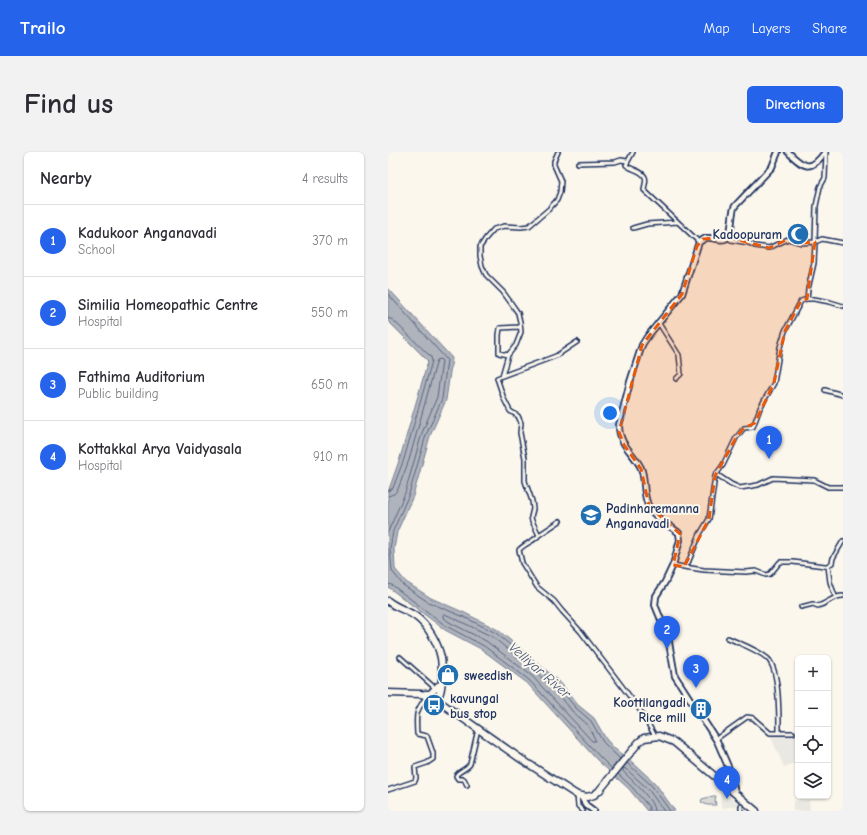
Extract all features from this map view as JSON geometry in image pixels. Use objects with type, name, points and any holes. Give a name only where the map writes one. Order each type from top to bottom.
[{"type":"highway","points":[[388,601],[415,616],[425,625],[434,639],[441,659],[439,687],[435,700]]},
{"type":"highway","points":[[388,606],[413,619],[422,628],[430,640],[438,659],[439,687],[444,705]]},
{"type":"highway","points":[[388,693],[424,695],[430,694],[439,687]]},
{"type":"highway","points":[[424,695],[444,705],[579,796],[594,795],[605,784],[639,742],[644,738],[655,736],[666,738],[683,749],[756,811]]},
{"type":"main road","points":[[735,792],[730,771],[716,739],[676,676],[668,637],[655,605],[656,596],[673,565],[680,540],[679,533],[653,512],[648,506],[641,469],[624,445],[619,432],[619,425],[638,355],[647,336],[682,294],[699,242],[706,238],[719,240],[726,239],[728,237],[731,228],[732,212],[735,206],[772,167],[778,152]]},
{"type":"main road","points":[[788,152],[797,161],[812,166],[819,161],[825,152]]},
{"type":"main road","points":[[579,796],[586,805],[594,811]]},
{"type":"street","points":[[502,376],[508,355],[519,339],[521,332],[518,313],[496,284],[486,275],[481,261],[480,247],[494,229],[504,226],[529,226],[557,200],[560,192],[561,181],[554,165],[554,161],[558,152]]},
{"type":"street","points":[[633,152],[626,165],[644,175],[646,179],[644,190],[699,242]]},
{"type":"street","points":[[807,299],[814,263],[816,206],[820,187],[825,178],[825,152]]},
{"type":"street","points":[[578,163],[627,161]]},
{"type":"street","points":[[632,228],[647,224],[678,222]]},
{"type":"street","points":[[728,237],[731,240],[769,248],[788,238],[801,243],[815,242],[822,239],[843,243]]},
{"type":"street","points":[[684,568],[688,563],[700,534],[710,519],[716,474],[739,434],[744,428],[753,427],[755,423],[760,408],[774,383],[780,347],[785,331],[801,301],[807,299],[830,302],[843,306]]},
{"type":"street","points":[[658,322],[679,354],[681,374],[676,379]]},
{"type":"street","points":[[508,355],[499,353],[498,335],[500,328],[520,326]]},
{"type":"street","points":[[540,535],[531,517],[533,509],[532,501],[525,481],[524,458],[520,433],[521,423],[518,416],[510,411],[504,400],[497,378],[539,361],[556,356],[577,342]]},
{"type":"street","points":[[825,390],[843,395]]},
{"type":"street","points":[[716,474],[740,488],[758,485],[773,478],[814,480],[828,487],[843,487]]},
{"type":"street","points":[[560,521],[538,538],[528,542],[519,550],[522,563],[537,587],[554,601],[582,632],[640,710],[655,736]]},
{"type":"street","points":[[673,565],[684,568],[704,570],[756,571],[766,575],[770,574],[780,562],[827,566],[832,563],[833,558],[843,541]]},
{"type":"street","points":[[827,566],[829,569],[830,582],[835,596]]},
{"type":"street","points":[[801,607],[813,604],[818,606],[827,603],[835,596],[843,596]]},
{"type":"street","points":[[728,638],[769,659],[778,691],[779,733]]},
{"type":"street","points":[[400,657],[439,687]]},
{"type":"street","points":[[388,790],[414,781],[416,778],[415,767],[427,763],[433,759],[427,736],[417,734],[416,714],[424,695]]},
{"type":"street","points":[[716,739],[747,717],[758,721],[764,729],[770,732],[793,733]]},
{"type":"street","points":[[466,785],[464,779],[458,779],[456,776],[457,773],[468,768],[470,764],[478,729]]},
{"type":"street","points":[[576,811],[581,810],[578,806],[579,796]]},
{"type":"street","points":[[741,806],[741,811]]},
{"type":"highlighted area","points":[[728,237],[769,248],[788,239],[801,243],[815,242],[807,299],[801,301],[785,331],[774,383],[755,423],[744,428],[736,438],[715,476],[709,519],[684,567],[673,565],[680,534],[649,506],[641,469],[624,445],[619,432],[642,345],[682,294],[697,246],[703,239]]},
{"type":"shaded area","points":[[795,733],[795,763],[784,767],[770,735]]},
{"type":"shaded area","points":[[722,789],[741,806],[721,808],[720,792]]},
{"type":"shaded area","points":[[716,796],[716,805],[707,805],[701,802],[702,799]]},
{"type":"shaded area","points":[[809,800],[810,811],[793,811],[793,801]]},
{"type":"water","name":"Velliyar River","points":[[388,288],[452,358],[446,400],[430,436],[413,496],[397,532],[394,549],[395,569],[406,582],[431,598],[498,630],[560,682],[578,705],[594,718],[606,739],[615,749],[655,783],[675,811],[647,811],[629,789],[597,760],[527,683],[481,649],[445,630],[388,587],[388,492],[400,458],[428,361],[388,321]]},
{"type":"place","name":"Kadoopuram","points":[[798,234]]},
{"type":"place","name":"Kadukoor Anganavadi","points":[[769,459]]},
{"type":"place","name":"Padinharemanna Anganavadi","points":[[591,515]]},
{"type":"place","name":"Similia Homeopathic Centre","points":[[667,649]]},
{"type":"place","name":"sweedish","points":[[448,675]]},
{"type":"place","name":"Fathima Auditorium","points":[[696,688]]},
{"type":"place","name":"kavungal bus stop","points":[[434,705]]},
{"type":"place","name":"Koottilangadi Rice mill","points":[[701,709]]},
{"type":"place","name":"Kottakkal Arya Vaidyasala","points":[[727,799]]}]
